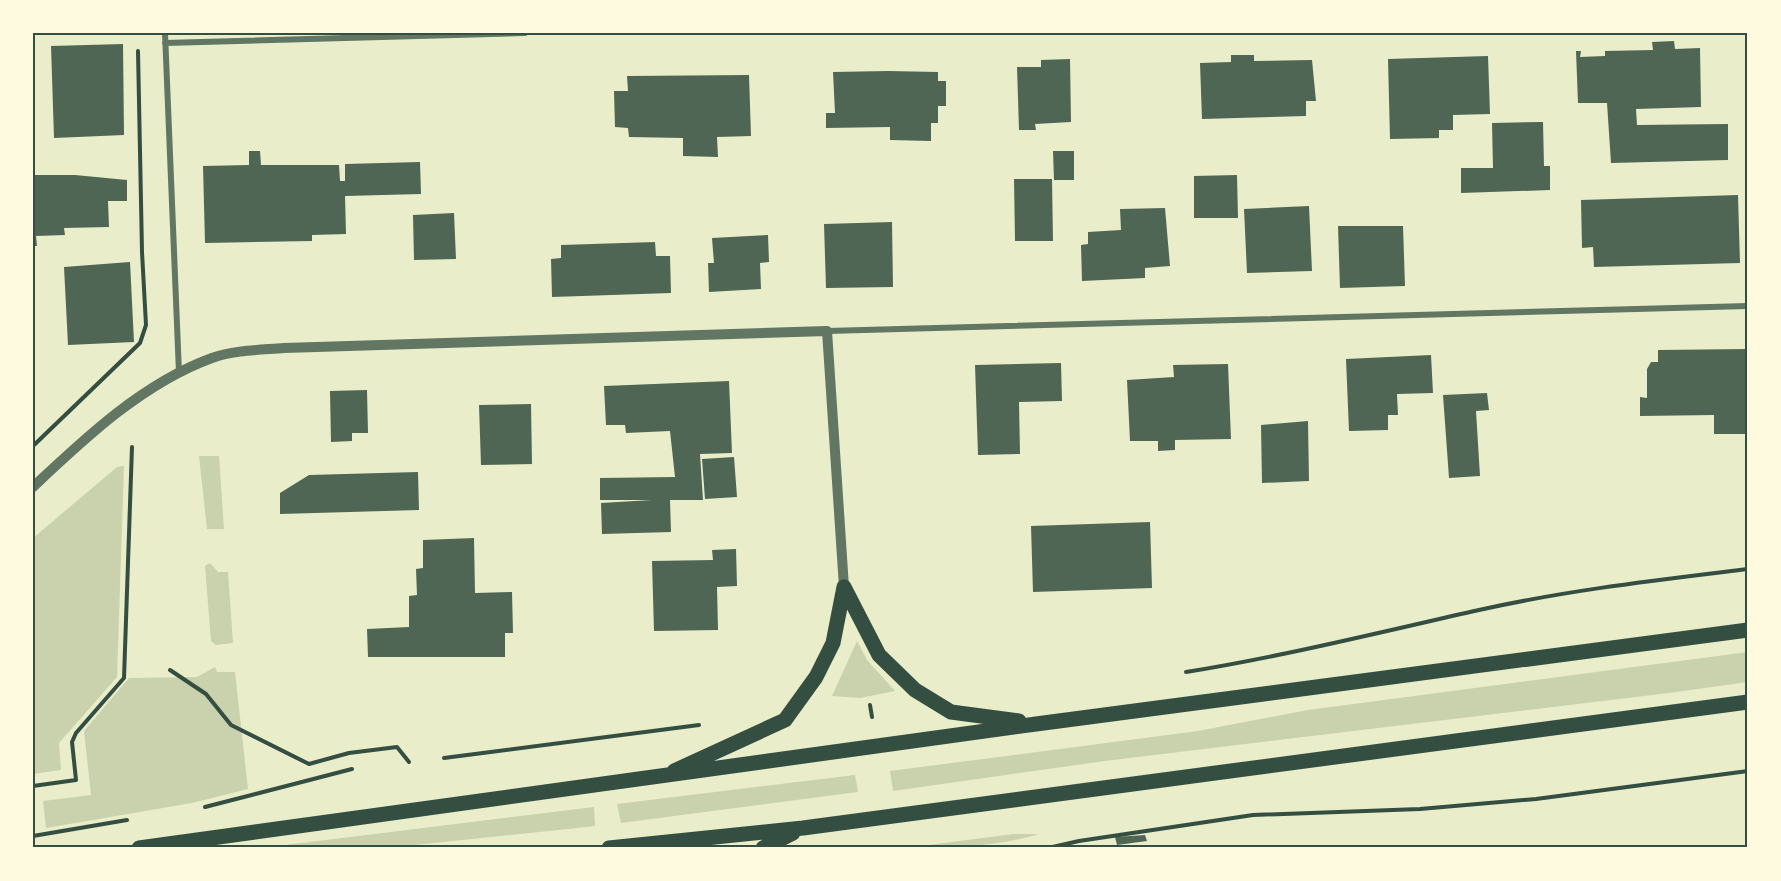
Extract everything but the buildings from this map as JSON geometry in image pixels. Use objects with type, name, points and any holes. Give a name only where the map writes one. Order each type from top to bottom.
[{"type":"main road","points":[[844,588],[879,656],[915,690],[951,712],[1036,724]]},
{"type":"main road","points":[[661,778],[784,720],[816,677],[834,643],[844,588]]},
{"type":"main road","points":[[139,848],[434,806],[661,778],[1036,724],[1748,630]]},
{"type":"main road","points":[[609,848],[803,828],[1748,702]]},
{"type":"main road","points":[[763,848],[803,828]]},
{"type":"street","points":[[165,33],[179,373]]},
{"type":"street","points":[[165,43],[525,33]]},
{"type":"street","points":[[33,487],[115,415],[179,373],[213,358],[284,348],[1748,306]]},
{"type":"street","points":[[827,331],[844,588]]},
{"type":"path","points":[[33,446],[140,343],[146,325],[142,252],[138,47]]},
{"type":"path","points":[[33,786],[76,780],[72,742],[76,733],[124,678],[132,447]]},
{"type":"path","points":[[1174,674],[1268,659],[1480,610],[1573,592],[1748,569]]},
{"type":"path","points":[[170,670],[206,694],[231,725],[309,764],[348,753],[397,747],[409,762]]},
{"type":"path","points":[[870,705],[872,718]]},
{"type":"path","points":[[444,758],[703,725]]},
{"type":"path","points":[[197,808],[351,769]]},
{"type":"path","points":[[1048,848],[1079,840],[1253,814],[1420,809],[1524,800],[1748,771]]},
{"type":"path","points":[[33,836],[139,818]]},
{"type":"green space","points":[[199,456],[219,456],[224,529],[207,529]]},
{"type":"green space","points":[[124,466],[117,677],[59,743],[61,770],[33,774],[33,538],[117,467]]},
{"type":"green space","points":[[210,563],[218,572],[228,572],[233,643],[216,645],[211,641],[205,566]]},
{"type":"green space","points":[[857,641],[867,660],[895,691],[860,698],[832,696]]},
{"type":"green space","points":[[1748,652],[1748,682],[1105,761],[893,791],[890,771],[1198,731],[1308,710]]},
{"type":"green space","points":[[215,667],[217,672],[235,672],[248,789],[192,803],[46,828],[43,801],[91,795],[84,731],[129,678],[197,677]]},
{"type":"green space","points":[[855,775],[858,792],[621,823],[617,804]]},
{"type":"green space","points":[[594,807],[595,826],[386,848],[261,848]]},
{"type":"green space","points":[[1013,834],[1039,834],[990,844],[906,848]]}]
